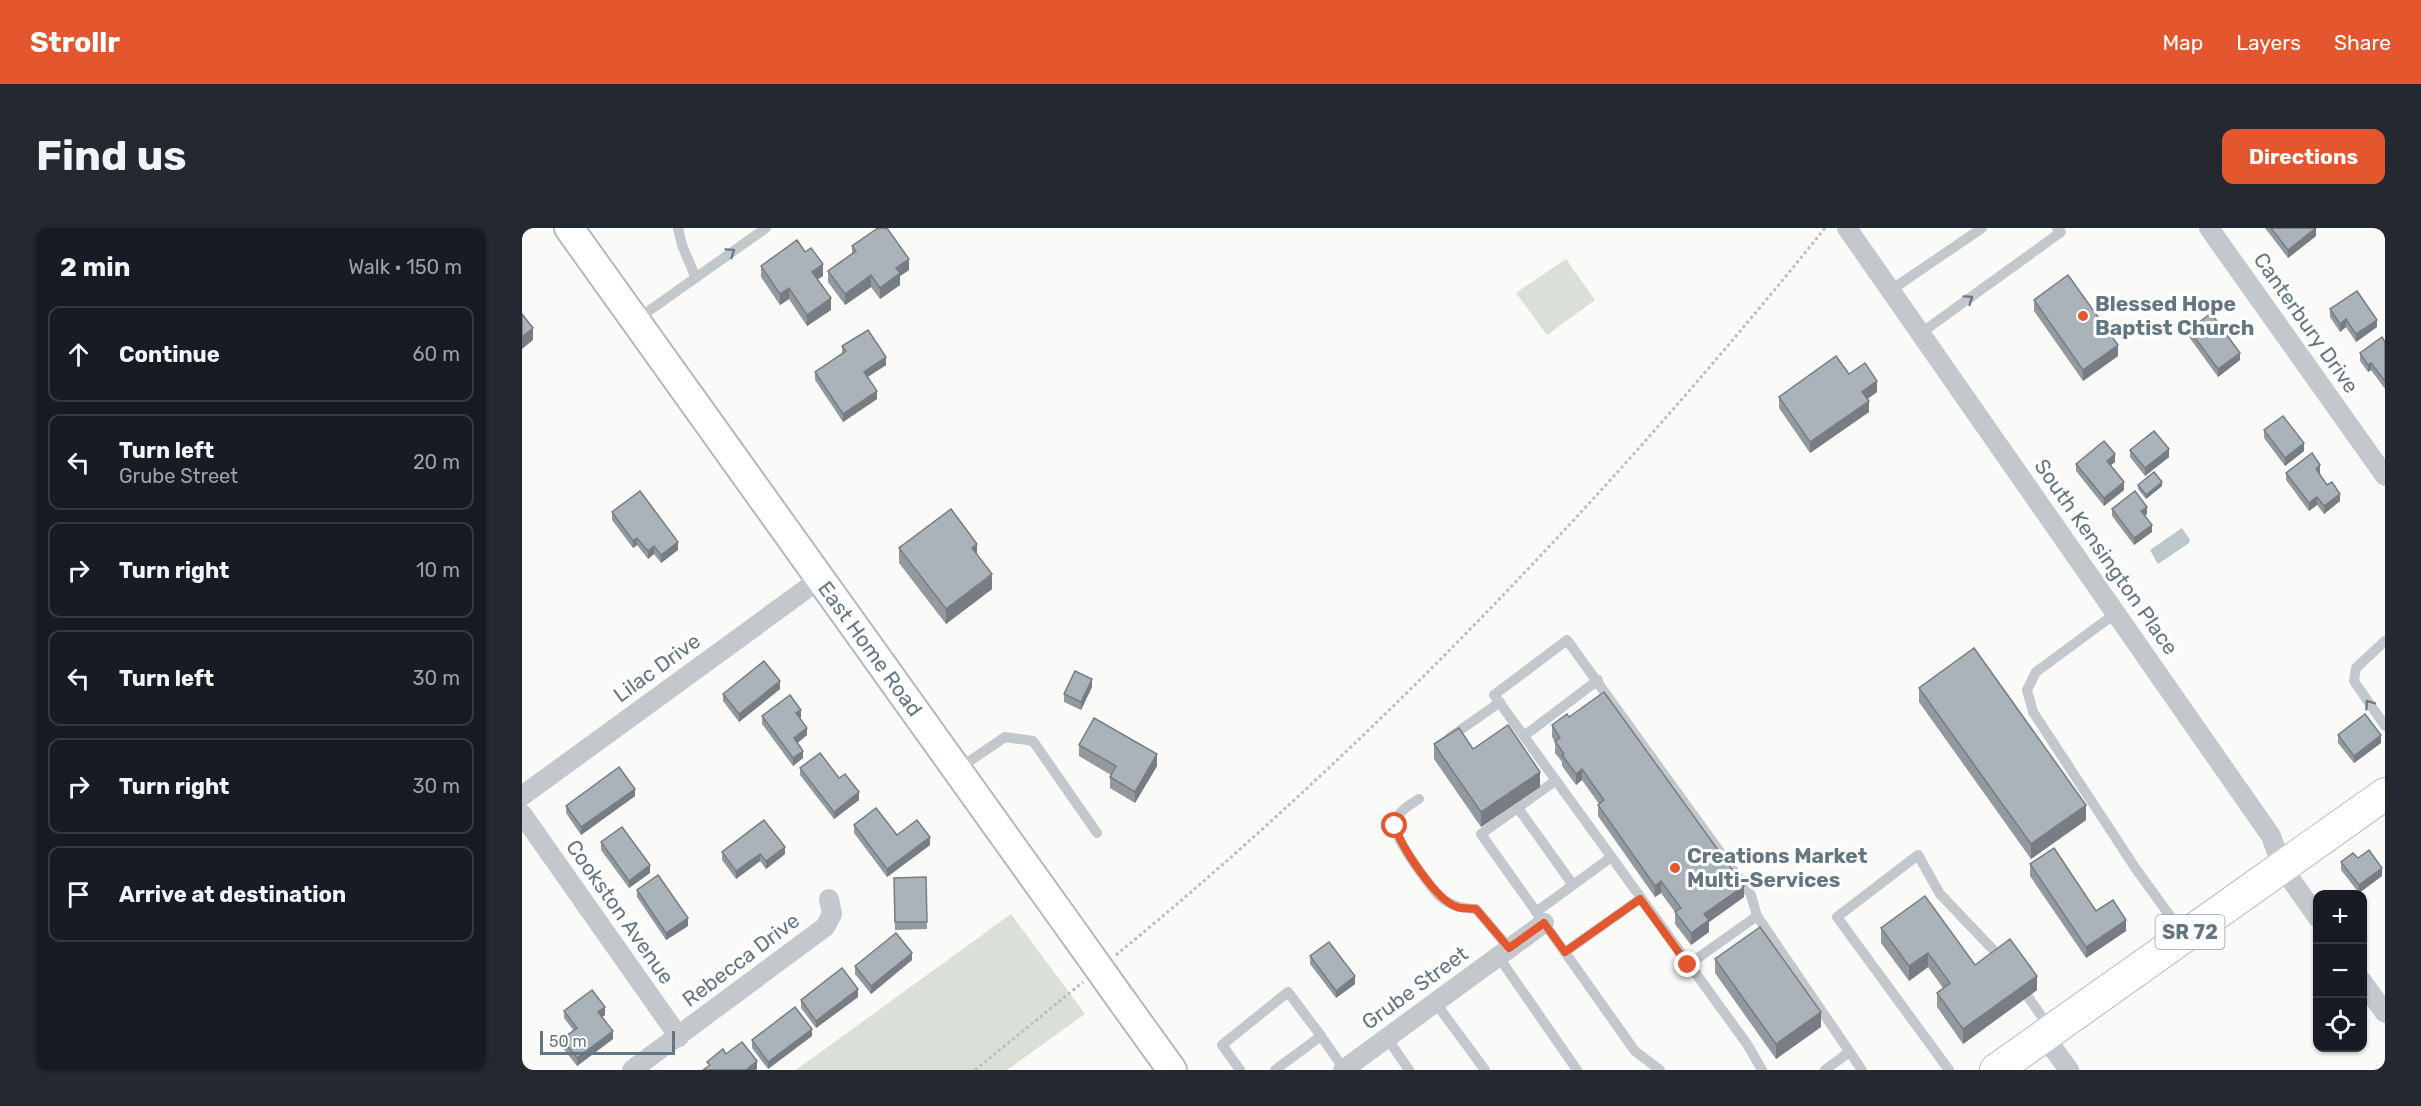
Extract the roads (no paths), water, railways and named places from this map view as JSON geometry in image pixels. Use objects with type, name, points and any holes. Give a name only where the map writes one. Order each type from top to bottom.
[{"type":"main road","name":"SR 72","points":[[1996,1070],[2385,794]]},
{"type":"street","name":"East Home Road","points":[[570,228],[1123,1002],[1165,1065]]},
{"type":"street","name":"South Kensington Place","points":[[1847,228],[2271,836],[2282,867],[2313,911]]},
{"type":"street","name":"Canterbury Drive","points":[[2209,228],[2385,476]]},
{"type":"street","name":"Lilac Drive","points":[[522,796],[820,579]]},
{"type":"street","name":"Cookston Avenue","points":[[522,814],[679,1037]]},
{"type":"street","name":"Rebecca Drive","points":[[632,1070],[825,927],[832,914],[829,899]]},
{"type":"street","name":"Grube Street","points":[[1344,1069],[1504,952],[1540,917]]},
{"type":"street","points":[[2367,988],[2385,1013]]},
{"type":"street","points":[[2048,1033],[2069,1070]]},
{"type":"lane","points":[[678,228],[682,245],[695,276]]},
{"type":"lane","points":[[636,320],[695,276],[766,228]]},
{"type":"lane","points":[[1891,291],[1982,228]]},
{"type":"lane","points":[[1921,333],[2061,232],[2057,228]]},
{"type":"lane","points":[[2116,613],[2036,672],[2027,690],[2033,712],[2136,869],[2185,936]]},
{"type":"lane","points":[[1762,1070],[1747,1044],[1494,695],[1567,640],[1751,895],[1757,916],[1848,1053],[1862,1070]]},
{"type":"lane","points":[[2385,641],[2356,668],[2354,681],[2385,726]]},
{"type":"lane","points":[[1524,736],[1598,680]]},
{"type":"lane","points":[[1445,741],[1500,702]]},
{"type":"lane","points":[[957,770],[1005,737],[1033,741],[1097,833]]},
{"type":"lane","points":[[1555,781],[1481,834],[1643,1065],[1660,1070]]},
{"type":"lane","points":[[1419,799],[1400,811],[1395,826],[1399,841],[1442,898],[1457,908],[1476,909],[1577,1070]]},
{"type":"lane","points":[[1518,808],[1573,885]]},
{"type":"lane","points":[[1949,1070],[1838,917],[1918,855],[1941,894],[2010,971],[2048,1033]]},
{"type":"lane","points":[[1540,917],[1573,885],[1610,858]]},
{"type":"lane","points":[[1565,952],[1640,899]]},
{"type":"lane","points":[[1688,965],[1757,916]]},
{"type":"lane","points":[[1238,1069],[1221,1045],[1288,992],[1344,1069]]},
{"type":"lane","points":[[1436,1002],[1485,1070]]},
{"type":"lane","points":[[1275,1070],[1321,1036]]},
{"type":"lane","points":[[1387,1038],[1409,1070]]},
{"type":"lane","points":[[1825,1070],[1848,1053]]},
{"type":"place","name":"Blessed Hope Baptist Church","points":[[2083,316]]},
{"type":"place","name":"Creations Market Multi-Services","points":[[1675,868]]}]
